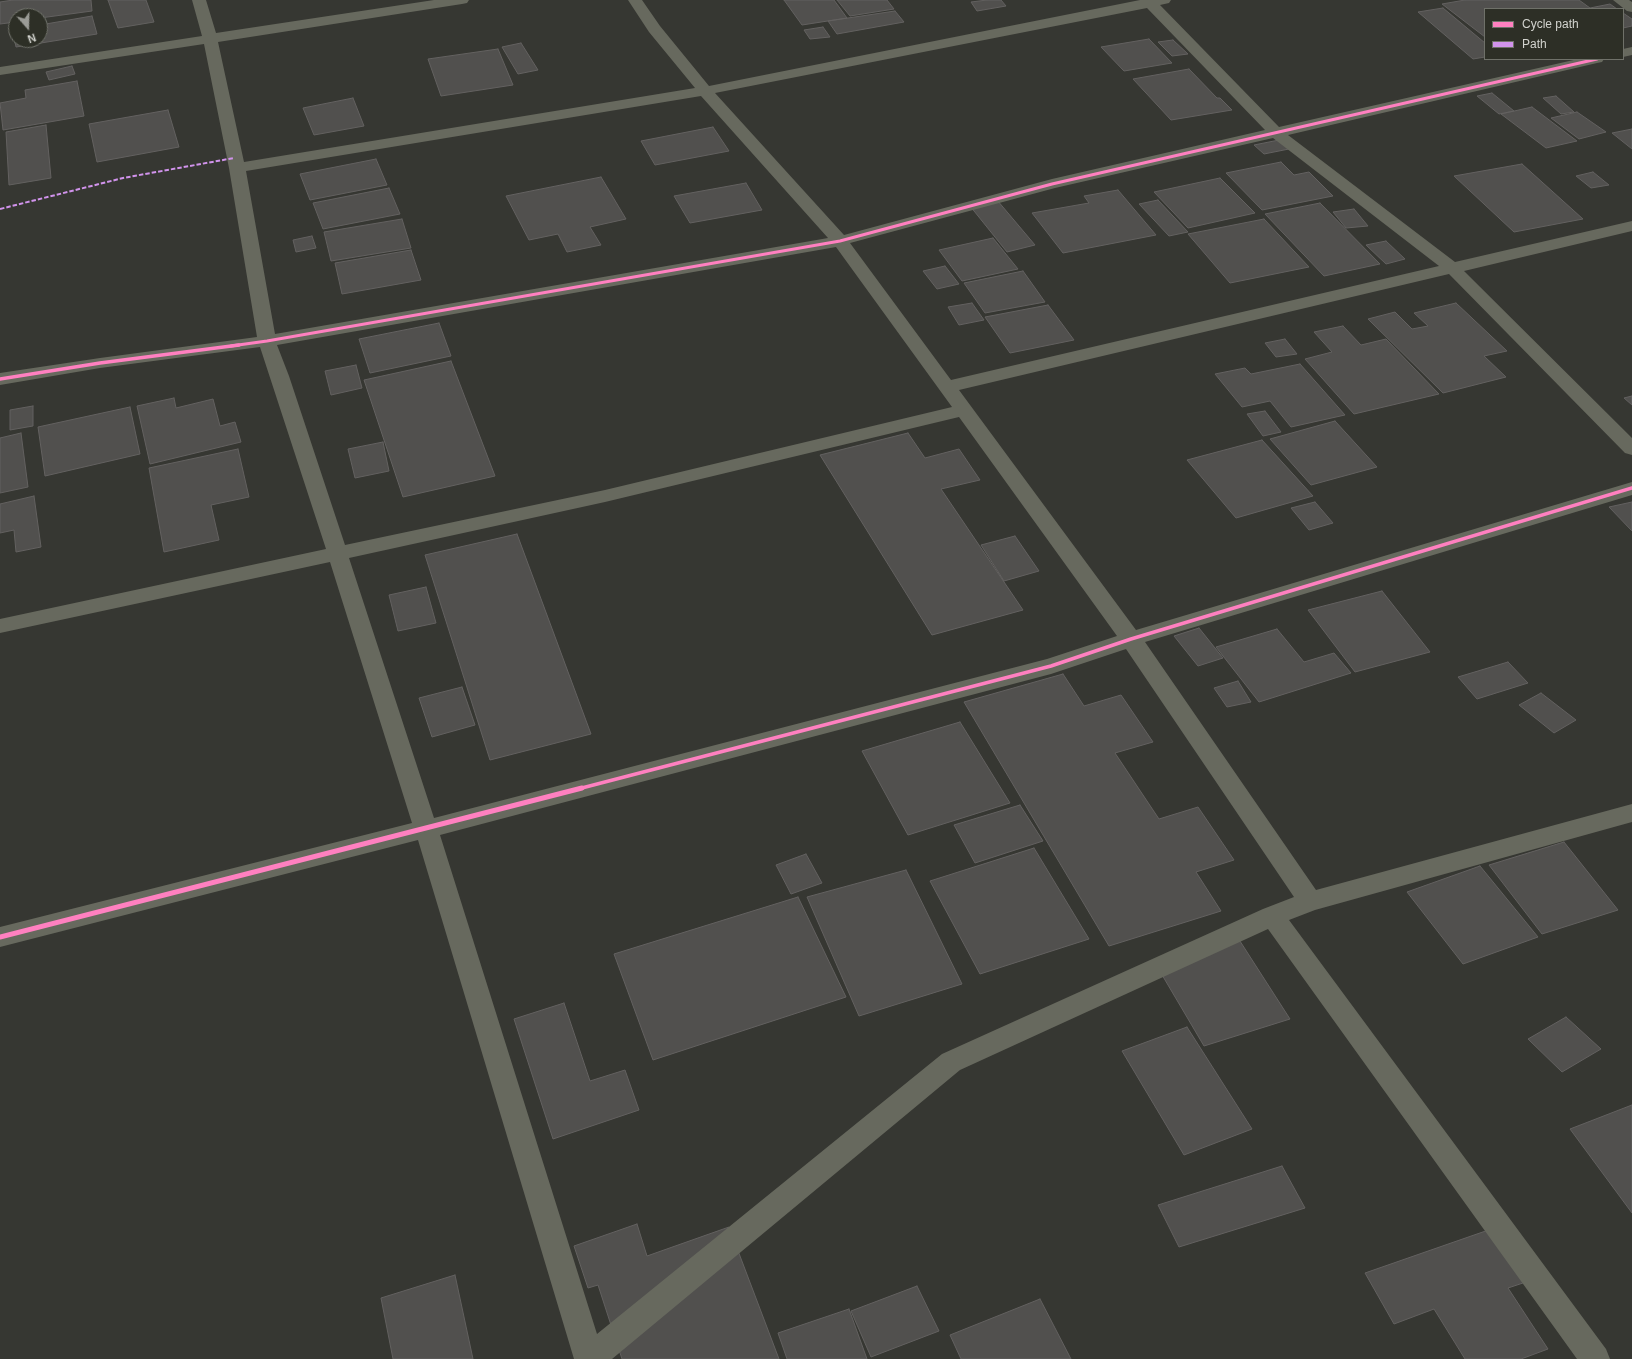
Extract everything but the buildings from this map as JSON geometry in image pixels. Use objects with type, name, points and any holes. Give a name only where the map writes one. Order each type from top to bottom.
[{"type":"street","points":[[199,0],[210,39],[237,168],[267,341],[280,376],[426,828],[590,1359],[950,1062],[1272,916],[1310,901],[1632,814]]},
{"type":"street","points":[[0,71],[462,0]]},
{"type":"street","points":[[635,0],[654,29],[705,91],[840,241],[1131,639],[1310,901]]},
{"type":"street","points":[[1620,0],[1632,8]]},
{"type":"street","points":[[237,168],[705,91],[1154,1],[1277,134],[1452,268],[1632,449]]},
{"type":"street","points":[[0,379],[100,363],[267,341],[840,241],[1052,184],[1277,134],[1593,60]]},
{"type":"street","points":[[947,387],[1632,226]]},
{"type":"street","points":[[0,626],[605,496],[963,410]]},
{"type":"street","points":[[0,937],[1051,666],[1131,639],[1632,488]]},
{"type":"street","points":[[1272,916],[1595,1359]]},
{"type":"marked path","points":[[0,209],[123,178],[234,158]]},
{"type":"cycle path","points":[[0,379],[100,363],[267,341],[840,241],[1052,184],[1593,60]]},
{"type":"cycle path","points":[[0,937],[426,829],[1051,666],[1131,639],[1632,488]]}]
